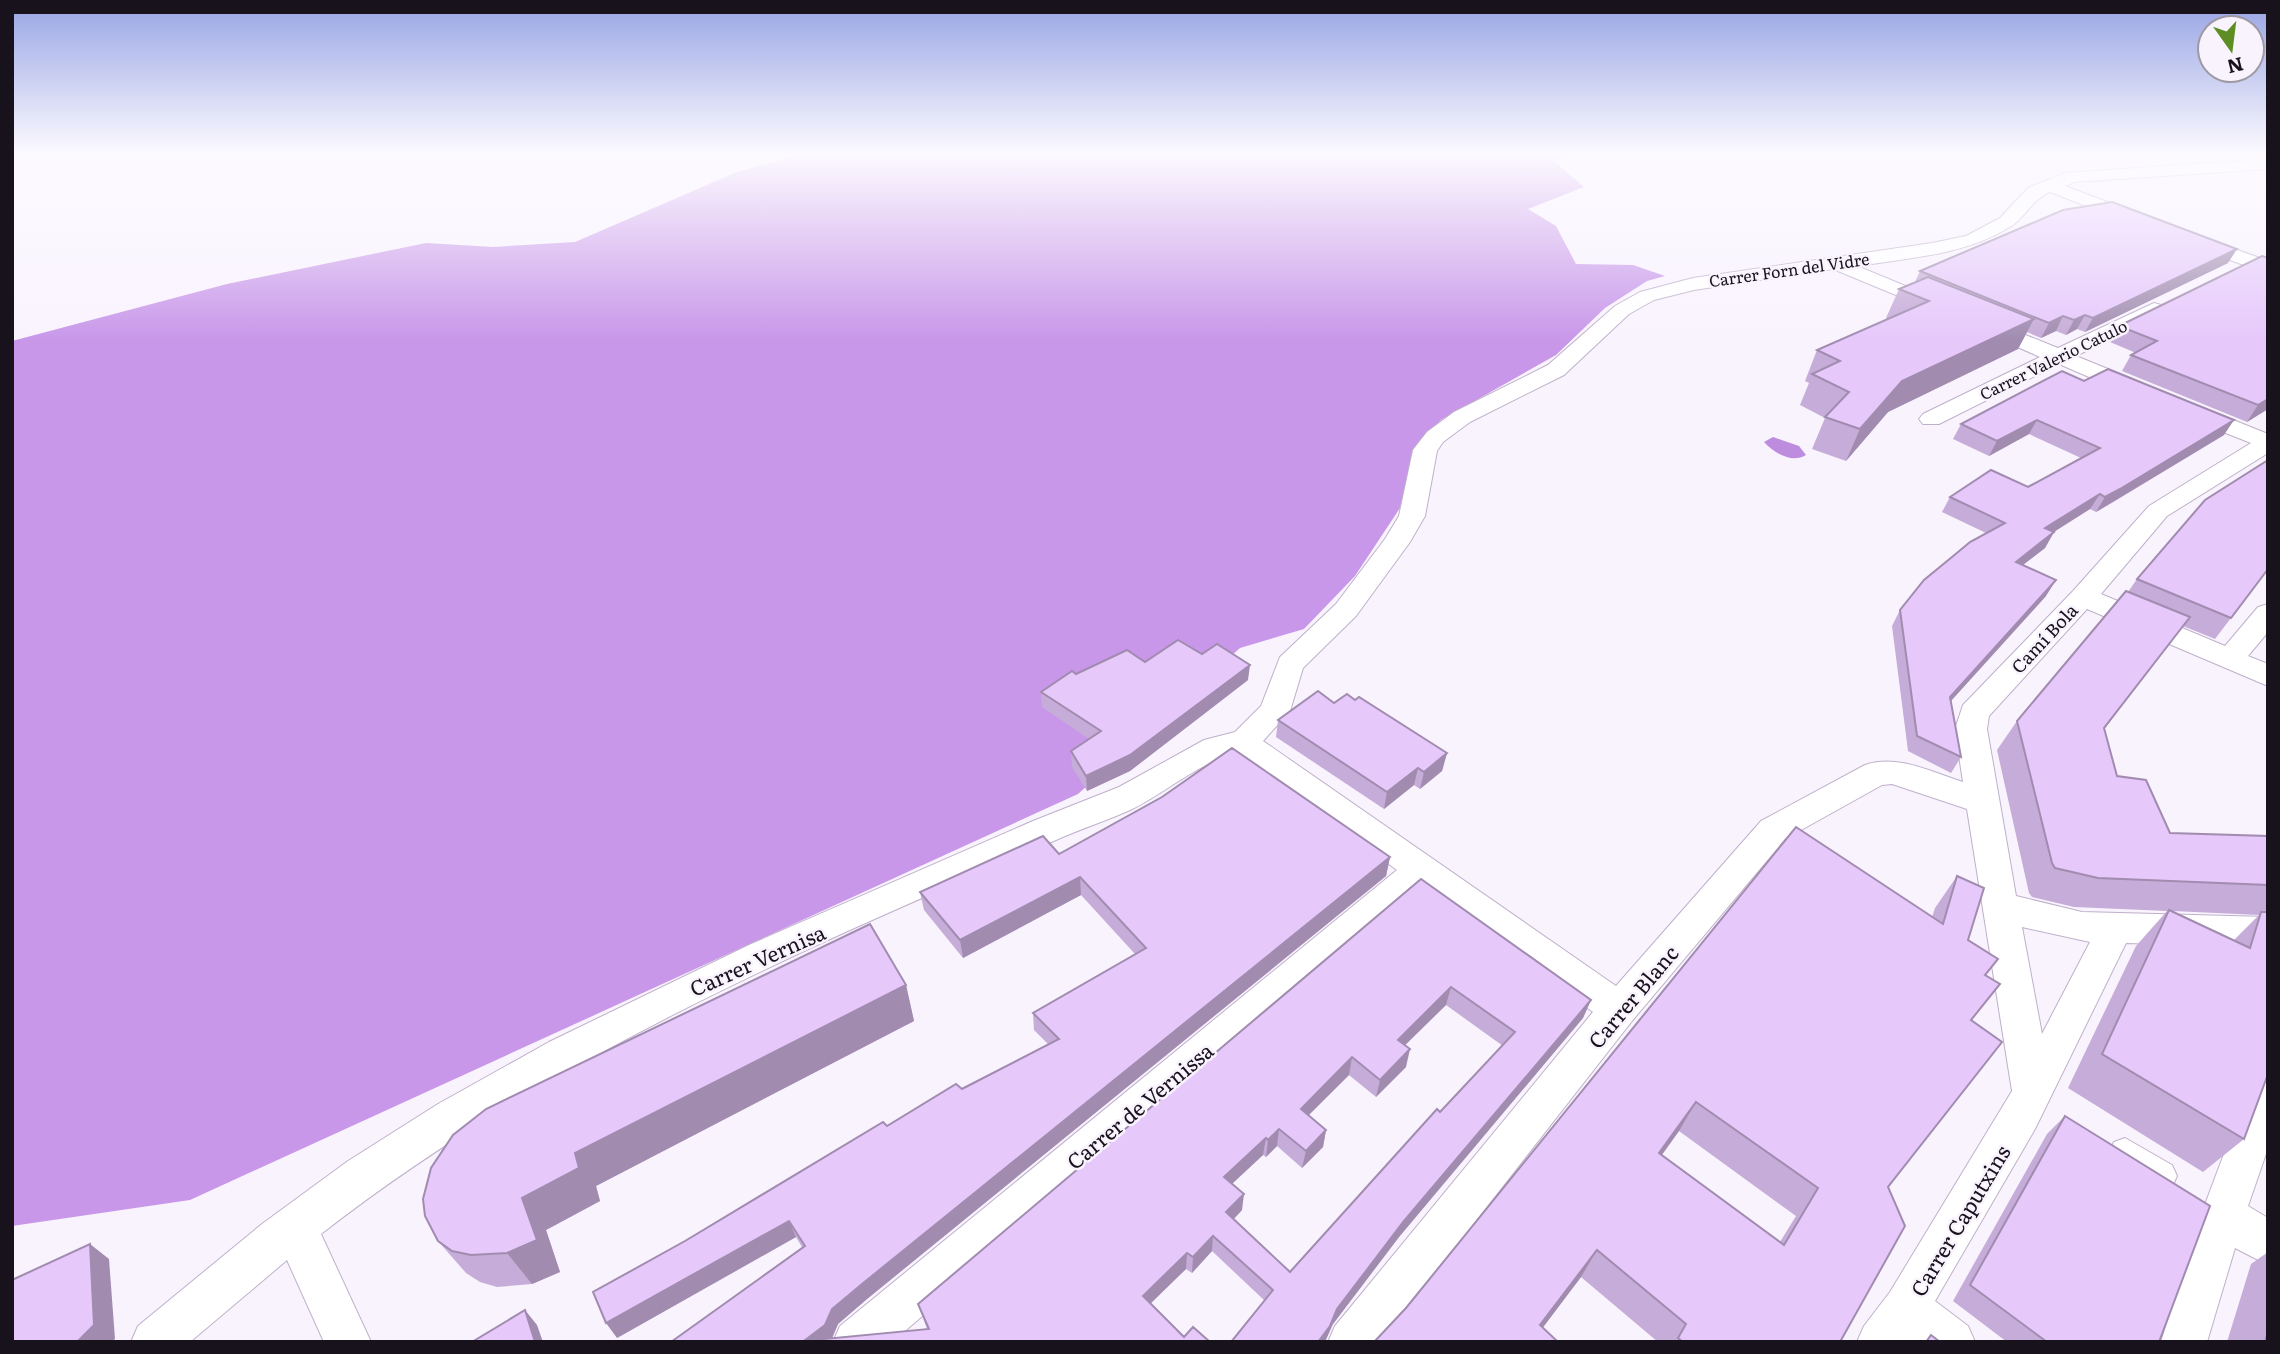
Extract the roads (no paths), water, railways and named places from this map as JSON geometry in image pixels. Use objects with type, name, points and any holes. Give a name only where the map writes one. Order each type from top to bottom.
[{"type":"street","name":"Carrer Forn del Vidre","points":[[1243,743],[1275,711],[1290,664],[1346,610],[1397,542],[1412,516],[1425,450],[1462,417],[1539,381],[1566,363],[1622,310],[1647,296],[1693,284],[1939,248],[1972,240],[2006,222],[2012,215]]},
{"type":"street","points":[[2127,215],[2153,225]]},
{"type":"street","points":[[2177,234],[2259,265]]},
{"type":"street","points":[[1834,263],[2149,394]]},
{"type":"street","points":[[2226,274],[2259,265]]},
{"type":"street","name":"Carrer Valerio Catulo","points":[[1931,419],[2178,298]]},
{"type":"street","points":[[2175,404],[2268,443]]},
{"type":"street","name":"Camí Bola","points":[[2000,907],[1971,729],[1974,713],[2083,597],[2158,511],[2268,443]]},
{"type":"street","points":[[2083,597],[2268,676]]},
{"type":"street","points":[[2230,659],[2268,613]]},
{"type":"street","points":[[1243,743],[1619,1009]]},
{"type":"street","name":"Carrer Vernisa","points":[[154,1342],[214,1288],[295,1227],[362,1178],[496,1091],[674,996],[1034,835],[1135,795],[1222,744],[1243,743]]},
{"type":"street","name":"Carrer Blanc","points":[[1351,1342],[1619,1009],[1773,831],[1876,773],[1894,772],[1982,801]]},
{"type":"street","name":"Carrer de Vernissa","points":[[883,1334],[1423,868]]},
{"type":"street","points":[[2033,1094],[2000,907],[2082,927],[2268,932]]},
{"type":"street","name":"Carrer Caputxins","points":[[1893,1325],[2033,1094],[2115,928]]},
{"type":"street","points":[[2184,1342],[2205,1204],[2268,1090]]},
{"type":"street","points":[[2125,1153],[2268,1243]]},
{"type":"street","points":[[295,1227],[348,1342]]},
{"type":"street","points":[[1893,1325],[1952,1342]]}]
